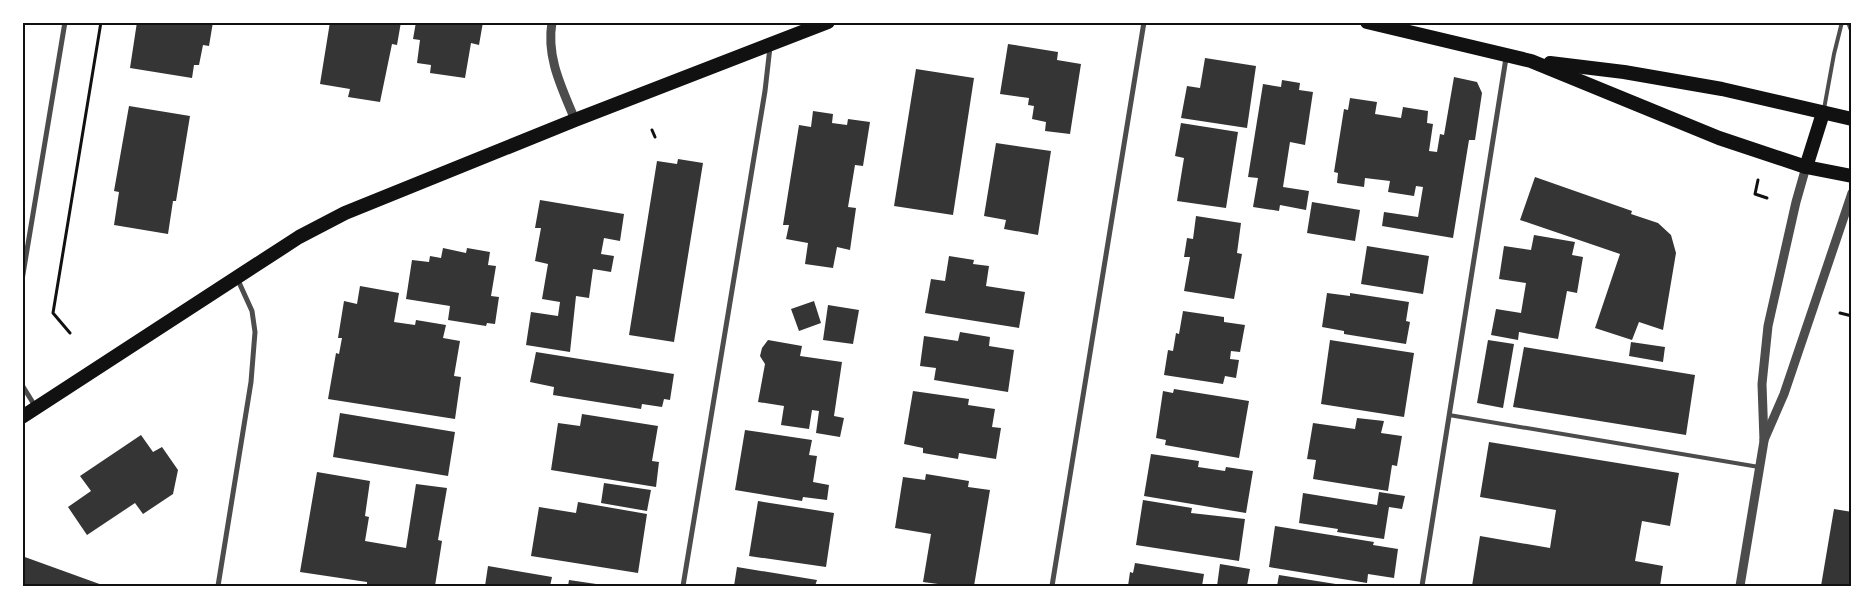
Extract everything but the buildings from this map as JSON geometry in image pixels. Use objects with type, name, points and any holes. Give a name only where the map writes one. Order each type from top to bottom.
[{"type":"highway","points":[[22,417],[299,237],[345,213],[575,120],[828,22]]},
{"type":"highway","points":[[1367,22],[1531,61],[1624,72],[1722,89],[1852,119]]},
{"type":"highway","points":[[1531,61],[1693,128],[1806,167],[1852,176]]},
{"type":"highway","points":[[1806,167],[1822,113]]},
{"type":"street","points":[[22,280],[65,22]]},
{"type":"street","points":[[552,22],[550,32],[552,59],[575,120]]},
{"type":"street","points":[[1052,586],[1144,22]]},
{"type":"street","points":[[683,586],[765,91],[771,44]]},
{"type":"street","points":[[1422,586],[1507,55]]},
{"type":"street","points":[[1764,441],[1762,384],[1768,326],[1796,202],[1806,167]]},
{"type":"street","points":[[1740,586],[1764,441],[1787,386],[1852,193]]},
{"type":"street","points":[[218,586],[252,382],[255,332],[252,311],[237,278]]},
{"type":"street","points":[[22,385],[36,408]]},
{"type":"lane","points":[[1822,113],[1842,22]]},
{"type":"lane","points":[[1848,22],[1852,33]]},
{"type":"lane","points":[[1449,415],[1759,467]]},
{"type":"path","points":[[70,333],[53,313],[102,22]]},
{"type":"path","points":[[652,130],[655,137]]},
{"type":"path","points":[[1758,180],[1755,194],[1767,198]]},
{"type":"path","points":[[1840,313],[1852,316]]}]
